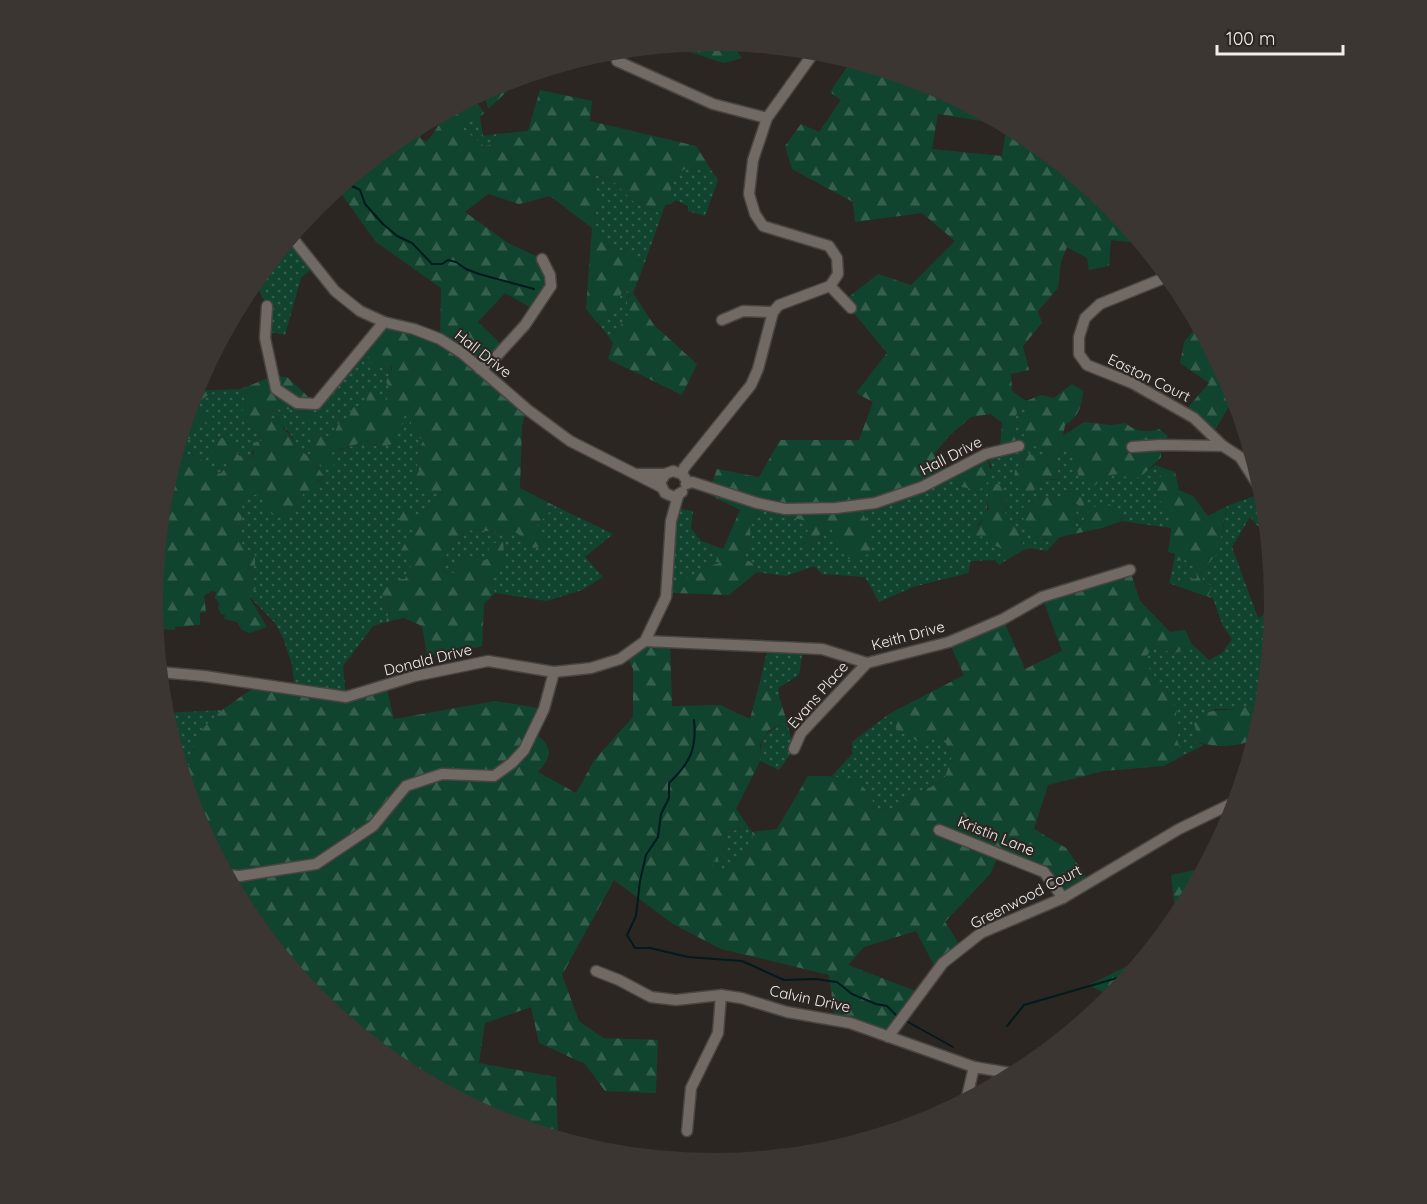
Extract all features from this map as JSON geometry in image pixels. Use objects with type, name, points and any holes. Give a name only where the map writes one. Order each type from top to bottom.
[{"type":"street","points":[[684,479],[673,471],[665,474],[661,479],[663,490],[674,496],[684,491],[684,479],[684,468],[751,385],[758,369],[773,312],[779,305],[830,286],[838,274],[837,258],[829,246],[763,226],[755,214],[748,194],[753,160],[767,118],[809,60]]},
{"type":"street","points":[[617,62],[713,104],[767,118]]},
{"type":"street","name":"Hall Drive","points":[[296,242],[335,291],[360,311],[384,322],[414,329],[440,339],[462,353],[528,410],[570,441],[663,490]]},
{"type":"street","points":[[480,369],[494,359],[525,325],[551,286],[550,274],[542,259]]},
{"type":"street","name":"Easton Court","points":[[1160,280],[1100,304],[1085,318],[1079,337],[1079,354],[1087,365],[1132,383],[1194,418],[1223,446]]},
{"type":"street","points":[[830,286],[851,308]]},
{"type":"street","points":[[267,306],[265,338],[276,389],[297,403],[316,404],[384,322]]},
{"type":"street","points":[[722,320],[743,311],[773,312]]},
{"type":"street","name":"Hall Drive","points":[[684,479],[757,503],[785,509],[846,507],[875,503],[922,487],[992,451],[1019,446]]},
{"type":"street","points":[[1132,447],[1223,446],[1240,457],[1249,470]]},
{"type":"street","name":"Hall Drive","points":[[634,474],[665,474]]},
{"type":"street","name":"Donald Drive","points":[[663,490],[671,521]]},
{"type":"street","name":"Donald Drive","points":[[167,673],[346,697],[416,676],[488,660],[554,672],[591,668],[620,659],[645,641],[666,597],[671,521],[678,496]]},
{"type":"street","name":"Keith Drive","points":[[645,641],[822,649],[867,663],[949,642],[1003,619],[1042,597],[1130,570]]},
{"type":"street","name":"Evans Place","points":[[794,749],[801,733],[867,663]]},
{"type":"street","points":[[235,876],[316,864],[373,826],[406,786],[442,774],[494,776],[512,763],[524,750],[544,709],[554,672]]},
{"type":"street","name":"Greenwood Court","points":[[888,1037],[943,963],[981,933],[1063,898],[1179,829],[1225,807]]},
{"type":"street","name":"Kristin Lane","points":[[939,830],[1044,872],[1063,898]]},
{"type":"street","name":"Calvin Drive","points":[[596,971],[651,997],[663,1000],[721,995],[741,998],[787,1012],[850,1023],[974,1068],[1001,1072]]},
{"type":"street","points":[[687,1131],[690,1088],[718,1033],[721,995]]},
{"type":"street","points":[[969,1090],[974,1068]]},
{"type":"green space","points":[[706,51],[702,56],[688,52]]},
{"type":"green space","points":[[706,51],[738,52],[742,58],[724,63],[702,56]]},
{"type":"green space","points":[[847,68],[891,80],[924,93],[981,121],[938,114],[932,149],[1002,156],[1005,135],[1049,165],[1103,212],[1130,242],[1111,240],[1109,266],[1089,270],[1087,258],[1067,247],[1061,262],[1058,288],[1038,311],[1042,323],[1023,346],[1029,370],[1011,374],[1012,391],[1026,401],[1041,395],[1054,398],[1072,384],[1083,391],[1078,411],[1065,425],[1063,436],[1084,422],[1111,425],[1125,423],[1141,431],[1159,429],[1168,436],[1161,445],[1161,457],[1145,473],[1133,480],[1121,475],[1108,476],[1094,486],[1087,479],[1079,477],[1072,454],[1062,449],[1055,460],[1060,480],[1043,480],[1032,494],[1019,490],[1014,479],[1015,470],[1025,470],[1018,454],[1027,452],[1037,458],[1048,456],[1042,449],[1027,443],[1020,425],[1027,409],[1018,407],[1014,427],[1019,446],[1000,450],[1002,423],[991,414],[971,417],[949,436],[934,454],[945,475],[857,506],[869,528],[870,554],[848,559],[835,544],[832,535],[833,525],[823,531],[811,545],[802,543],[810,526],[803,520],[791,518],[785,509],[764,504],[750,527],[751,545],[738,554],[752,563],[757,572],[729,595],[674,593],[678,576],[694,580],[704,568],[719,563],[709,544],[723,549],[740,510],[708,494],[717,469],[759,477],[780,440],[859,440],[873,402],[856,393],[887,353],[844,301],[878,274],[911,285],[955,241],[922,213],[855,222],[853,202],[792,169],[785,146],[801,124],[819,132],[841,100],[830,92]]},
{"type":"green space","points":[[540,90],[592,101],[590,121],[696,146],[712,171],[685,169],[675,175],[671,190],[671,204],[665,205],[662,214],[633,201],[615,183],[594,173],[592,182],[601,191],[594,222],[608,246],[623,251],[644,265],[633,293],[622,292],[611,317],[597,323],[586,309],[592,228],[550,196],[519,204],[488,194],[465,212],[508,243],[542,259],[550,275],[535,310],[505,293],[478,322],[504,347],[481,369],[528,410],[522,426],[520,488],[555,506],[537,525],[548,546],[533,548],[517,533],[467,530],[448,546],[443,572],[454,573],[463,557],[482,561],[491,557],[487,544],[503,542],[505,563],[489,575],[495,593],[484,604],[482,646],[453,653],[427,655],[422,626],[404,618],[386,622],[389,611],[382,595],[389,579],[405,579],[412,564],[401,550],[413,530],[404,528],[395,511],[406,506],[421,518],[428,507],[445,491],[423,493],[412,483],[419,471],[416,459],[423,440],[411,432],[411,418],[405,413],[403,424],[394,429],[397,442],[381,448],[364,441],[337,451],[328,455],[334,464],[333,470],[323,467],[316,459],[314,463],[325,477],[318,481],[316,492],[304,493],[295,508],[285,517],[273,515],[264,506],[268,498],[261,492],[255,495],[247,494],[241,505],[244,511],[238,531],[243,537],[242,545],[255,555],[255,566],[247,569],[253,574],[256,588],[248,595],[267,627],[249,633],[242,630],[237,622],[224,619],[225,614],[221,614],[218,608],[219,603],[215,598],[216,592],[212,591],[204,596],[206,612],[200,613],[200,625],[175,627],[175,630],[164,629],[164,566],[167,530],[183,453],[199,457],[212,474],[221,473],[228,465],[224,461],[216,464],[210,457],[219,438],[228,438],[237,449],[238,455],[254,460],[253,443],[263,440],[252,430],[249,420],[240,413],[245,408],[246,387],[273,376],[287,377],[316,404],[310,421],[297,415],[294,410],[285,409],[280,404],[266,414],[270,421],[276,418],[277,410],[284,415],[283,428],[309,457],[316,442],[311,434],[323,433],[331,440],[340,421],[345,423],[351,412],[350,408],[366,404],[368,391],[375,389],[385,404],[391,391],[386,382],[392,369],[391,363],[379,367],[371,363],[364,347],[384,322],[440,339],[441,288],[376,242],[342,195],[407,144],[421,135],[420,138],[426,142],[439,124],[478,104],[484,113],[480,117],[464,122],[462,128],[484,146],[492,144],[497,134],[528,131]]},
{"type":"green space","points":[[507,91],[488,109],[486,101]]},
{"type":"green space","points":[[480,117],[483,136],[497,134],[492,144],[484,146],[462,128],[464,122]]},
{"type":"green space","points":[[685,169],[712,171],[718,180],[705,216],[688,211],[688,206],[676,200],[671,204],[671,190],[675,175]]},
{"type":"green space","points":[[593,173],[615,183],[633,201],[662,214],[644,265],[623,251],[608,246],[594,222],[598,202],[592,182]]},
{"type":"green space","points":[[296,242],[315,266],[301,278],[285,335],[265,331],[267,306],[259,291]]},
{"type":"green space","points":[[622,292],[633,293],[628,297],[629,313],[617,330],[608,336],[598,323],[611,317]]},
{"type":"green space","points":[[633,293],[654,325],[697,364],[682,395],[608,359],[613,343],[608,336],[617,330],[629,313],[627,302]]},
{"type":"green space","points":[[1194,331],[1229,407],[1212,435],[1184,412],[1209,383],[1180,363],[1184,342]]},
{"type":"green space","points":[[364,347],[391,362],[391,391],[385,404],[367,406],[357,410],[345,423],[341,421],[331,440],[311,434],[316,442],[309,457],[299,450],[292,436],[276,418],[270,421],[266,414],[280,404],[316,404]]},
{"type":"green space","points":[[246,387],[245,408],[252,430],[263,440],[252,451],[254,460],[238,455],[224,461],[228,465],[221,473],[211,474],[199,457],[183,453],[197,421],[198,409],[201,400],[216,390]]},
{"type":"green space","points":[[204,390],[216,390],[201,400]]},
{"type":"green space","points":[[1018,407],[1028,408],[1042,449],[1048,456],[1021,462],[1025,470],[1015,470],[1039,482],[1045,479],[1060,480],[1055,460],[1062,449],[1072,454],[1079,477],[1145,473],[1155,465],[1166,469],[1156,484],[1158,499],[1167,506],[1173,524],[1171,528],[1122,521],[1121,514],[1083,520],[1080,528],[1074,527],[1077,519],[1072,503],[1086,511],[1070,494],[1034,498],[1032,503],[1025,505],[1042,539],[1055,542],[1047,551],[1029,548],[1022,551],[1023,539],[1009,525],[1005,513],[1007,507],[1000,485],[991,492],[985,517],[977,525],[998,547],[1006,551],[1008,559],[999,565],[995,560],[971,561],[968,573],[913,587],[879,602],[865,577],[822,574],[814,566],[786,576],[757,572],[752,563],[738,554],[751,545],[750,527],[764,504],[785,509],[791,518],[804,520],[810,526],[803,543],[811,545],[823,531],[856,505],[952,471],[955,486],[979,490],[992,467],[986,454],[1019,446],[1014,427]]},
{"type":"green space","points":[[198,409],[208,412],[215,420],[209,424],[197,422],[190,439],[188,438]]},
{"type":"green space","points":[[405,412],[411,418],[423,440],[416,459],[419,471],[446,490],[428,507],[413,530],[412,564],[405,579],[382,595],[389,611],[386,622],[373,626],[343,666],[346,697],[294,682],[292,664],[283,638],[275,623],[248,595],[247,568],[238,531],[244,512],[241,505],[247,494],[261,492],[269,498],[299,500],[304,492],[325,477],[314,462],[364,441],[381,448]]},
{"type":"green space","points":[[986,454],[991,474],[985,485],[979,490],[955,486],[952,471]]},
{"type":"green space","points":[[1166,469],[1175,472],[1179,490],[1193,496],[1208,516],[1227,506],[1218,553],[1201,571],[1203,581],[1212,586],[1208,597],[1177,586],[1179,582],[1197,578],[1196,569],[1187,560],[1174,561],[1175,554],[1168,552],[1170,517],[1158,499],[1156,484]]},
{"type":"green space","points":[[989,484],[1000,485],[1007,503],[1005,513],[1011,521],[1010,525],[1014,526],[1023,538],[1022,551],[1008,559],[1006,551],[990,543],[988,536],[973,537],[972,531],[983,521],[983,515],[989,509]]},
{"type":"green space","points":[[1081,495],[1086,511],[1081,511],[1077,504],[1072,503],[1077,514],[1075,527],[1080,528],[1090,511],[1105,502],[1117,509],[1122,521],[1060,537],[1055,542],[1032,535],[1025,529],[1022,524],[1024,517],[1022,509],[1025,505],[1032,503],[1034,498]]},
{"type":"green space","points":[[1254,496],[1260,529],[1250,517],[1232,547],[1258,618],[1264,616],[1260,674],[1255,704],[1240,709],[1214,709],[1193,740],[1204,745],[1182,756],[1177,739],[1179,724],[1175,721],[1143,661],[1153,645],[1174,654],[1192,644],[1209,660],[1222,653],[1232,639],[1223,626],[1213,598],[1208,597],[1210,593],[1207,583],[1203,581],[1201,570],[1216,549],[1227,506]]},
{"type":"green space","points":[[555,506],[613,534],[585,557],[603,577],[582,590],[547,601],[495,593],[489,575],[491,557],[482,561],[463,557],[454,573],[443,572],[448,546],[467,530],[517,533],[533,548],[547,546],[537,525]]},
{"type":"green space","points":[[675,508],[693,511],[691,528],[701,541],[709,544],[720,563],[704,568],[694,580],[678,577],[674,593],[666,597]]},
{"type":"green space","points":[[1187,560],[1196,569],[1197,578],[1179,582],[1177,586],[1169,583],[1174,561]]},
{"type":"green space","points":[[1130,570],[1140,601],[1170,632],[1185,630],[1192,644],[1174,654],[1153,645],[1144,661],[1177,709],[1175,720],[1179,724],[1177,739],[1182,756],[1164,766],[1104,771],[1048,785],[1034,829],[1066,848],[1090,882],[1063,898],[1044,872],[999,854],[991,873],[945,922],[962,949],[937,971],[916,931],[864,947],[848,965],[921,993],[888,1037],[835,1020],[829,975],[721,949],[673,924],[614,880],[562,975],[579,1021],[603,1038],[658,1040],[656,1093],[605,1091],[585,1064],[539,1043],[531,1007],[485,1023],[479,1063],[556,1077],[558,1130],[503,1111],[438,1079],[378,1039],[324,992],[276,937],[236,877],[204,813],[188,766],[193,760],[198,736],[206,726],[226,707],[258,685],[346,697],[386,685],[394,719],[495,701],[544,709],[534,732],[544,742],[549,755],[538,772],[576,793],[595,759],[633,717],[633,669],[626,655],[645,641],[670,642],[672,706],[720,705],[750,719],[759,685],[780,699],[787,722],[769,730],[760,744],[760,761],[736,809],[745,822],[738,830],[724,831],[725,855],[711,864],[722,871],[754,847],[752,832],[777,829],[808,776],[839,777],[854,781],[866,790],[878,811],[897,808],[914,794],[931,787],[945,777],[952,756],[943,737],[921,743],[898,731],[889,714],[964,675],[949,642],[1003,619],[1025,669],[1062,651],[1042,597]]},
{"type":"green space","points":[[768,647],[803,649],[799,675],[778,688],[780,699],[759,686]]},
{"type":"green space","points":[[1254,704],[1247,742],[1224,746],[1209,745],[1193,740],[1197,732],[1194,724],[1205,714]]},
{"type":"green space","points":[[224,710],[209,722],[193,749],[194,760],[188,766],[181,745],[174,713]]},
{"type":"green space","points":[[889,714],[898,731],[943,737],[953,756],[945,777],[931,787],[914,794],[897,808],[877,811],[866,789],[832,776],[852,754],[852,742]]},
{"type":"green space","points":[[787,722],[794,749],[779,770],[760,761],[761,746],[769,732]]},
{"type":"green space","points":[[745,822],[752,832],[754,847],[722,871],[710,864],[725,855],[724,831],[738,830]]},
{"type":"green space","points":[[1195,870],[1174,904],[1171,875]]},
{"type":"green space","points":[[1127,966],[1103,992],[1089,985]]},
{"type":"waterway","points":[[352,186],[360,190],[365,204],[383,224],[397,236],[412,243],[432,264],[442,264],[448,260],[479,274],[534,289]]},
{"type":"waterway","points":[[694,720],[693,747],[687,762],[669,783],[669,798],[661,814],[658,837],[646,855],[636,916],[627,935],[635,948],[650,948],[688,957],[742,961],[784,980],[815,979],[837,982],[852,994],[887,1006],[896,1015]]},
{"type":"waterway","points":[[1007,1026],[1024,1005],[1116,978]]},
{"type":"waterway","points":[[908,1022],[953,1047]]}]
